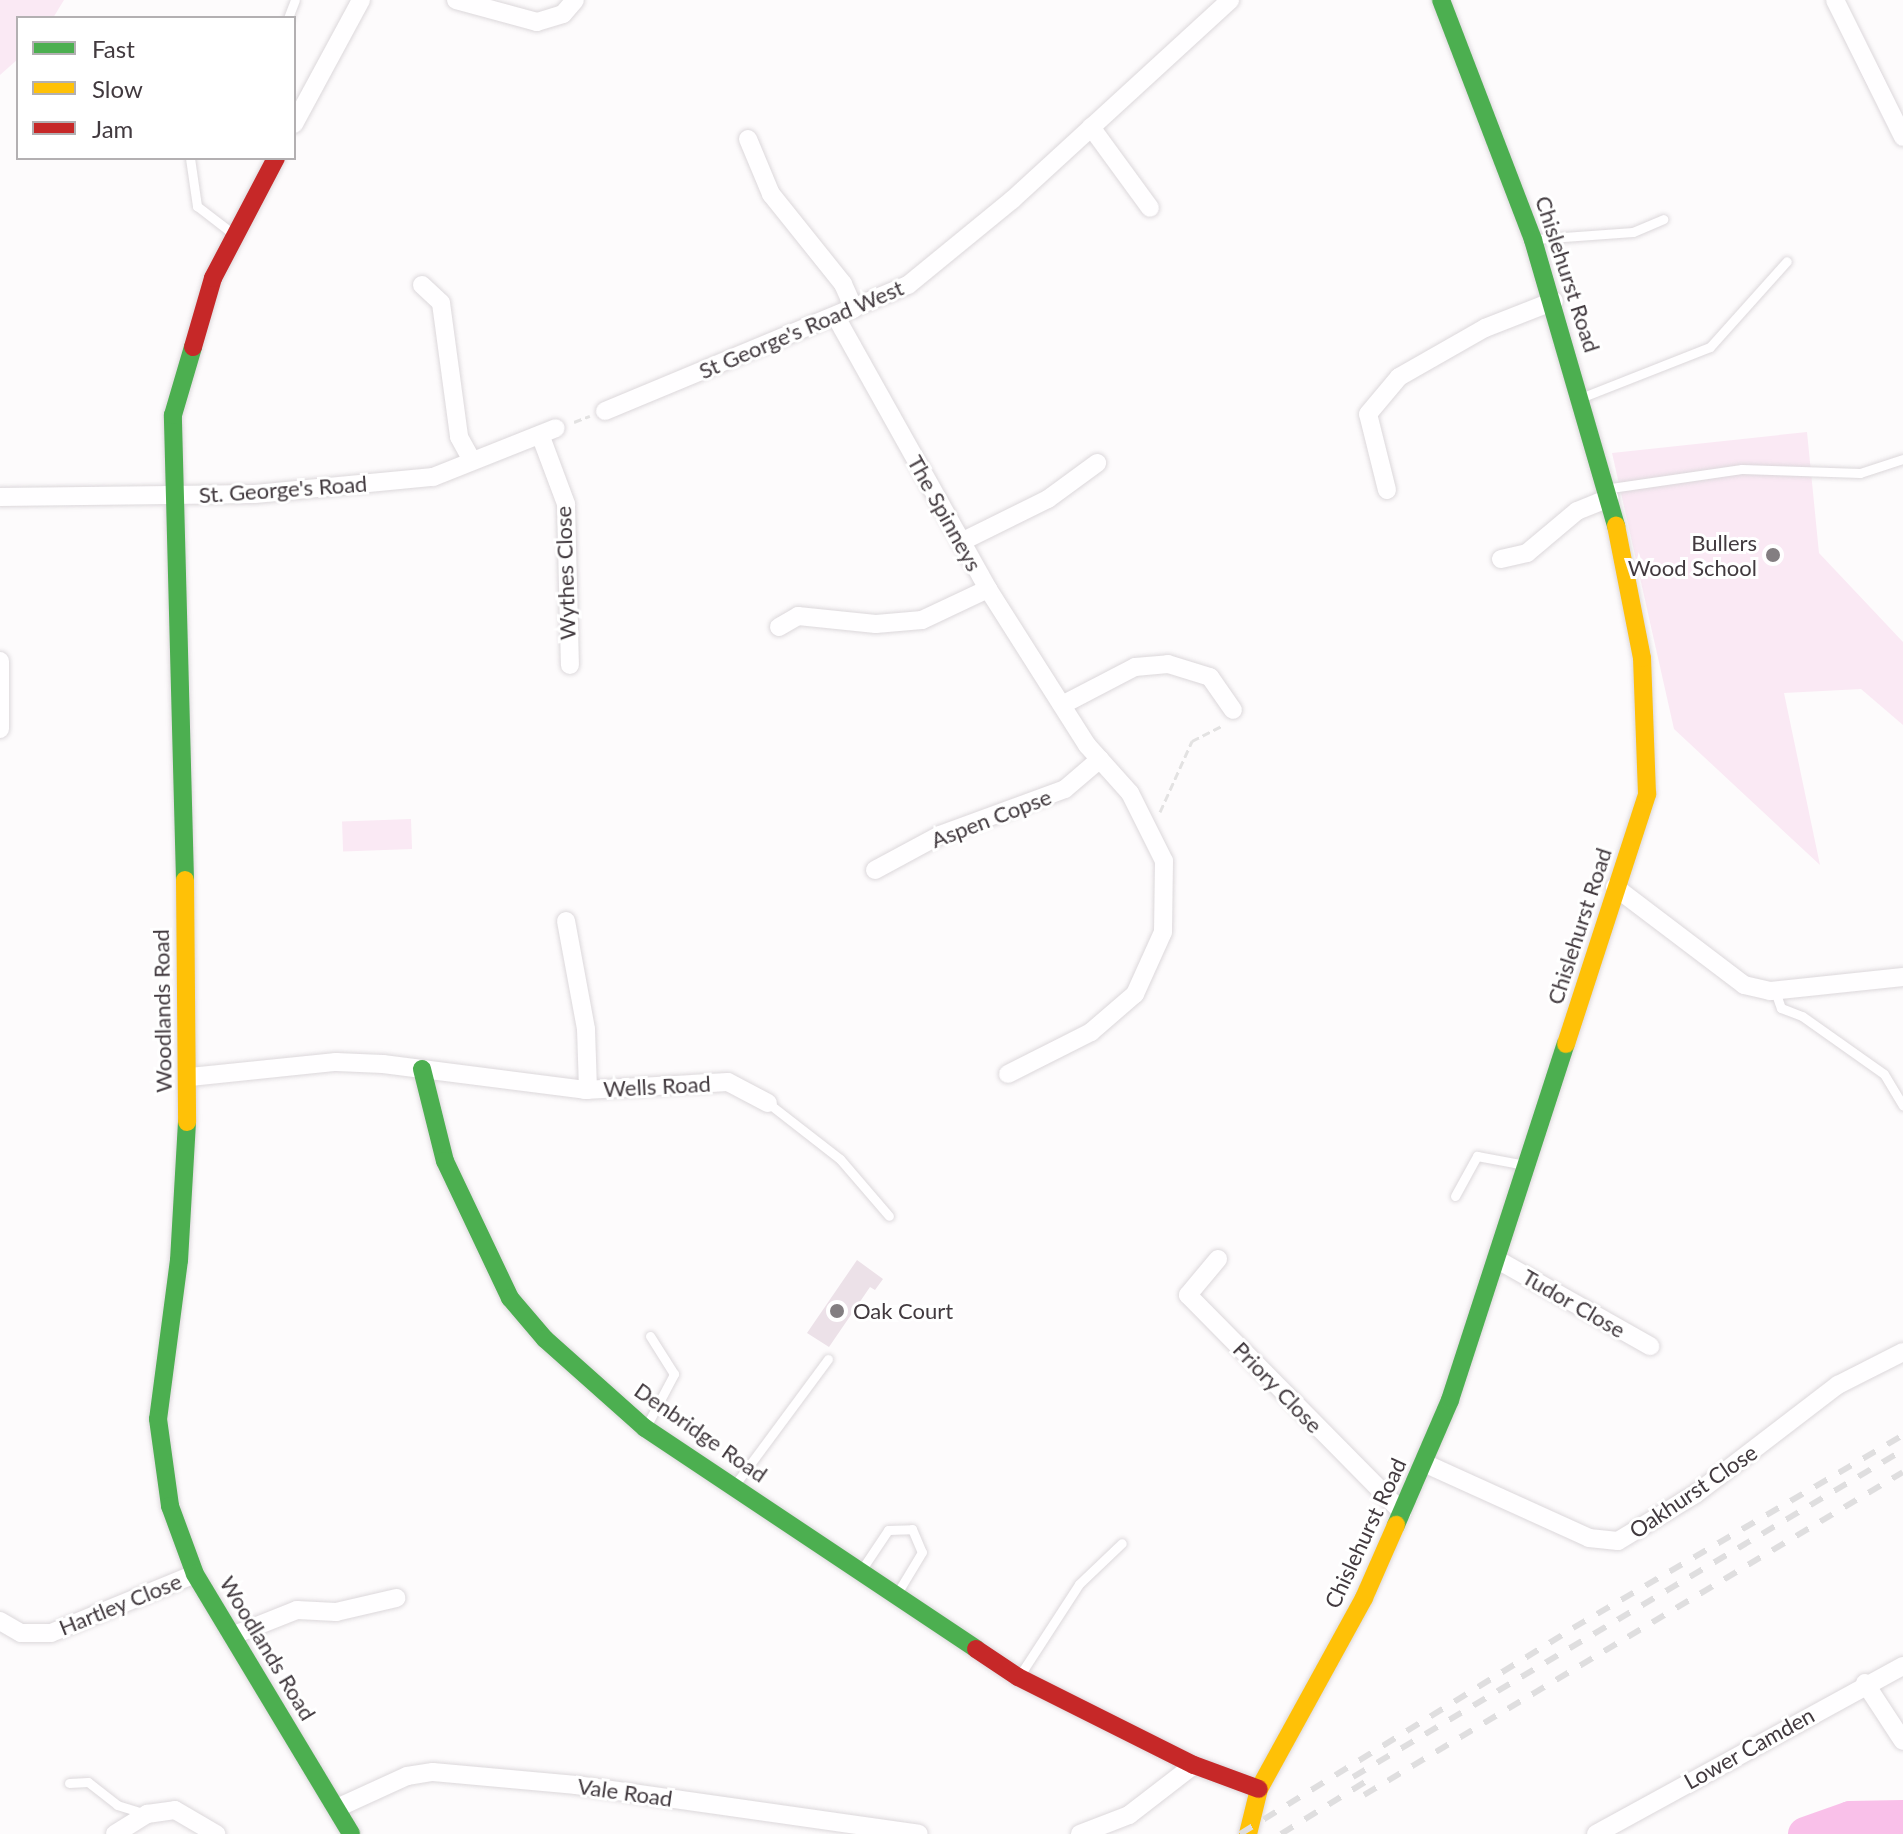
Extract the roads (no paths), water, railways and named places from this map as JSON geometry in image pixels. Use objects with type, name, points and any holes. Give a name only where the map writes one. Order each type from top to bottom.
[{"type":"street","points":[[296,120],[361,0]]},
{"type":"street","points":[[456,0],[537,22],[563,14],[575,0]]},
{"type":"street","name":"St George's Road West","points":[[605,411],[836,317],[935,266],[1230,0]]},
{"type":"street","name":"Chislehurst Road","points":[[1248,1834],[1248,1814],[1259,1789],[1364,1598],[1424,1463],[1498,1260],[1647,794],[1648,710],[1632,592],[1609,494],[1554,301],[1441,0]]},
{"type":"street","points":[[1835,0],[1903,137]]},
{"type":"street","points":[[1091,127],[1150,208]]},
{"type":"street","points":[[748,139],[771,194],[843,284],[854,309]]},
{"type":"street","name":"Woodlands Road","points":[[275,160],[213,278],[178,388],[171,497],[190,1077],[179,1260],[158,1419],[170,1506],[195,1574],[351,1834]]},
{"type":"street","points":[[422,285],[441,303],[459,437],[471,459]]},
{"type":"street","points":[[1387,490],[1368,414],[1399,377],[1485,328],[1554,301]]},
{"type":"street","name":"The Spinneys","points":[[836,317],[988,589],[1062,705],[1147,821],[1167,884],[1163,932],[1146,976],[1111,1018],[1008,1074]]},
{"type":"street","name":"St. George's Road","points":[[0,497],[171,497],[433,477],[471,459],[548,432]]},
{"type":"street","name":"Wythes Close","points":[[548,432],[566,504],[570,665]]},
{"type":"street","points":[[961,542],[1048,499],[1097,463]]},
{"type":"street","points":[[1501,559],[1527,553],[1577,511],[1609,494]]},
{"type":"street","points":[[779,627],[798,616],[876,624],[922,620],[988,589]]},
{"type":"street","points":[[0,661],[0,729]]},
{"type":"street","points":[[1062,705],[1135,667],[1168,664],[1210,677],[1233,710]]},
{"type":"street","name":"Aspen Copse","points":[[875,870],[940,835],[1065,789],[1100,759]]},
{"type":"street","points":[[1615,887],[1744,985],[1775,991],[1903,977]]},
{"type":"street","points":[[566,921],[586,1029],[588,1090]]},
{"type":"street","points":[[190,1077],[336,1062],[422,1069]]},
{"type":"street","name":"Wells Road","points":[[422,1069],[588,1090],[728,1082],[768,1103]]},
{"type":"street","name":"Denbridge Road","points":[[422,1069],[445,1161],[510,1298],[545,1339],[645,1428],[1018,1677],[1194,1765],[1259,1789]]},
{"type":"street","name":"Priory Close","points":[[1218,1259],[1188,1295],[1402,1512]]},
{"type":"street","name":"Tudor Close","points":[[1498,1260],[1650,1346]]},
{"type":"street","name":"Oakhurst Close","points":[[1424,1463],[1589,1538],[1618,1541],[1697,1493],[1838,1385],[1903,1352]]},
{"type":"street","name":"Hartley Close","points":[[0,1621],[21,1633],[51,1633],[195,1574]]},
{"type":"street","points":[[234,1635],[297,1610],[336,1612],[396,1598]]},
{"type":"street","name":"Lower Camden","points":[[1596,1834],[1865,1683],[1903,1666]]},
{"type":"street","points":[[1865,1683],[1903,1741]]},
{"type":"street","points":[[1080,1834],[1129,1815],[1194,1765]]},
{"type":"street","name":"Vale Road","points":[[337,1808],[407,1776],[433,1772],[576,1785],[919,1834]]},
{"type":"street","points":[[115,1834],[147,1814],[175,1810],[216,1834]]},
{"type":"lane","points":[[190,160],[197,206],[235,235]]},
{"type":"lane","points":[[1533,240],[1633,232],[1663,219]]},
{"type":"lane","points":[[1582,397],[1710,347],[1787,261]]},
{"type":"lane","points":[[1609,494],[1742,469],[1860,473],[1903,459]]},
{"type":"lane","points":[[1775,991],[1781,1008],[1802,1016],[1884,1074],[1903,1106]]},
{"type":"lane","name":"Wells Road","points":[[768,1103],[840,1159],[889,1216]]},
{"type":"lane","points":[[1455,1196],[1477,1156],[1528,1166]]},
{"type":"lane","points":[[645,1428],[674,1374],[650,1336]]},
{"type":"lane","points":[[734,1486],[828,1359]]},
{"type":"lane","points":[[861,1571],[888,1530],[912,1529],[922,1552],[897,1595]]},
{"type":"lane","points":[[1018,1677],[1079,1584],[1122,1543]]},
{"type":"lane","points":[[69,1783],[88,1782],[117,1805],[147,1814]]},
{"type":"waterway","points":[[1805,1834],[1850,1818],[1903,1817]]},
{"type":"railway","points":[[1240,1834],[1573,1628],[1903,1435]]},
{"type":"railway","points":[[1353,1777],[1903,1450]]},
{"type":"railway","points":[[1364,1795],[1903,1472]]},
{"type":"railway","points":[[1281,1834],[1373,1777]]},
{"type":"place","name":"Bullers Wood School","points":[[1773,555]]},
{"type":"place","name":"Oak Court","points":[[837,1311]]}]
